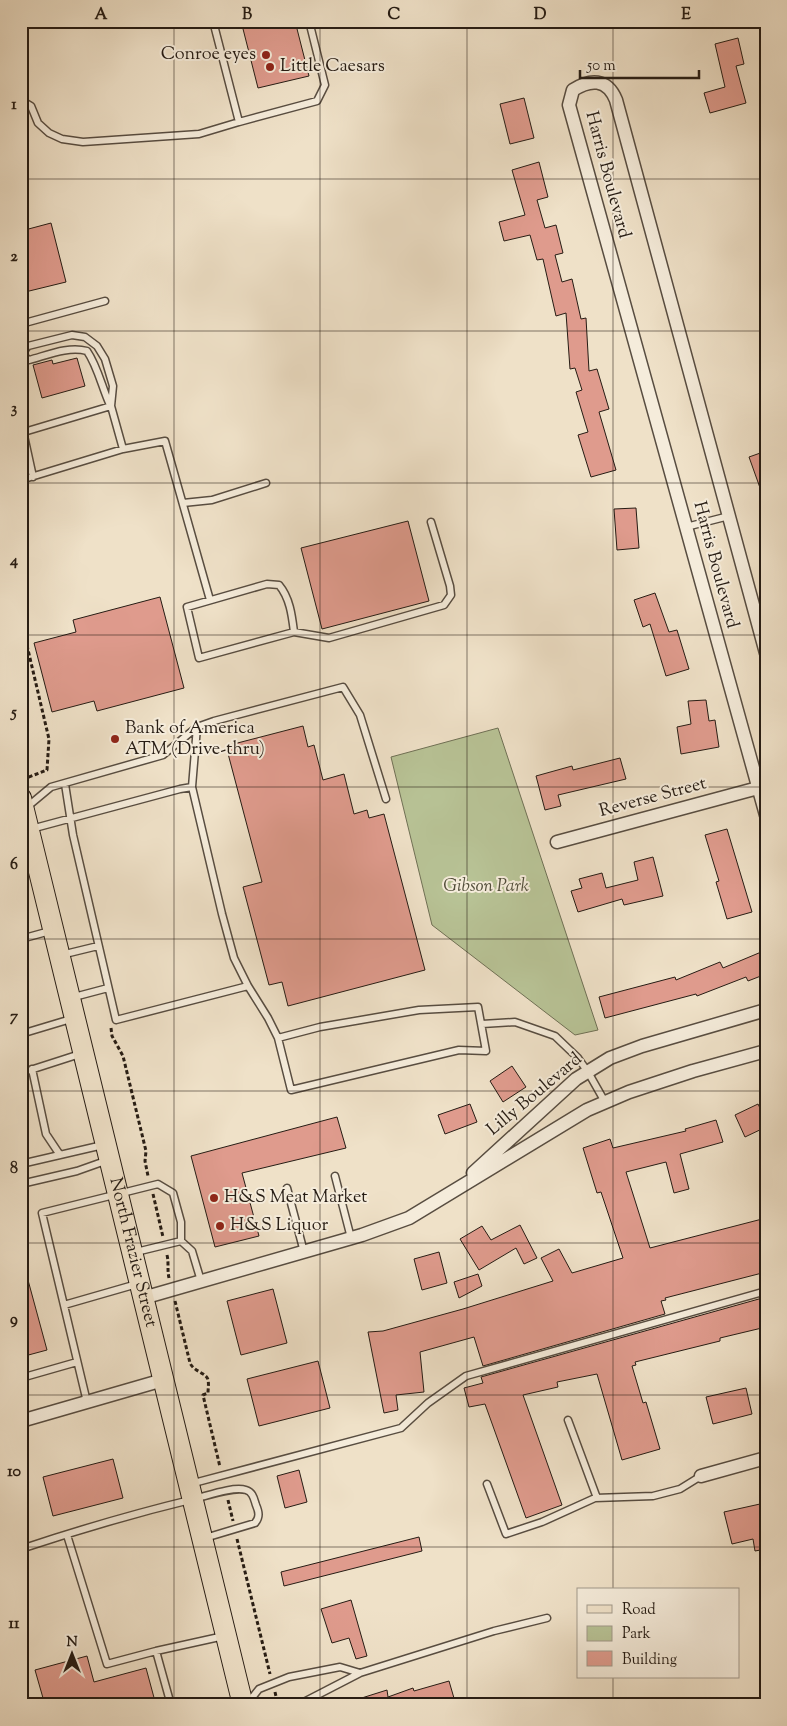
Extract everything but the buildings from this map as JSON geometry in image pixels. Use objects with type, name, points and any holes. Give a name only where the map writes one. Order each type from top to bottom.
[{"type":"main road","name":"North Frazier Street","points":[[23,804],[202,1539],[245,1705]]},
{"type":"street","name":"Harris Boulevard","points":[[766,653],[616,100],[612,91],[600,83],[584,83],[572,90],[569,105],[766,815]]},
{"type":"street","name":"Reverse Street","points":[[558,842],[758,788]]},
{"type":"street","name":"Lilly Boulevard","points":[[454,1191],[576,1079],[610,1058],[642,1046],[766,1010]]},
{"type":"street","name":"Lilly Boulevard","points":[[141,1290],[201,1281],[351,1238],[408,1218],[587,1110],[638,1089],[766,1051]]},
{"type":"street","points":[[21,1421],[163,1380]]},
{"type":"street","points":[[701,1476],[766,1458]]},
{"type":"lane","points":[[213,21],[239,122]]},
{"type":"lane","points":[[21,100],[31,106],[38,123],[49,133],[62,139],[84,142],[199,134],[317,101],[325,85],[309,21]]},
{"type":"lane","points":[[21,324],[105,301]]},
{"type":"lane","points":[[111,406],[113,386],[105,359],[97,346],[85,337],[72,335],[28,346],[22,355],[29,360],[64,350],[78,349],[87,351],[93,359],[102,387],[111,406],[122,449]]},
{"type":"lane","points":[[24,432],[111,406]]},
{"type":"lane","points":[[21,422],[34,476]]},
{"type":"lane","points":[[21,480],[122,449],[165,441],[210,600]]},
{"type":"lane","points":[[183,503],[212,500],[266,483]]},
{"type":"lane","points":[[686,527],[729,516]]},
{"type":"lane","points":[[294,632],[286,594],[279,585],[267,584],[187,607],[199,658],[294,632],[329,638],[444,605],[451,595],[450,586],[431,522]]},
{"type":"lane","points":[[23,804],[51,787],[163,755],[197,727],[343,688],[360,715],[386,799]]},
{"type":"lane","points":[[197,727],[192,787],[222,914],[234,958],[278,1038],[291,1090],[459,1050],[486,1051],[478,1007],[419,1010],[320,1027],[278,1038]]},
{"type":"lane","points":[[65,784],[72,835],[116,1020],[248,986]]},
{"type":"lane","points":[[29,830],[192,787]]},
{"type":"lane","points":[[21,939],[54,930]]},
{"type":"lane","points":[[60,955],[98,946]]},
{"type":"lane","points":[[21,1034],[108,988]]},
{"type":"lane","points":[[482,1024],[516,1022],[554,1036],[578,1058],[605,1102]]},
{"type":"lane","points":[[21,1073],[84,1053]]},
{"type":"lane","points":[[32,1069],[46,1134],[60,1155]]},
{"type":"lane","points":[[21,1164],[60,1155],[107,1152]]},
{"type":"lane","points":[[21,1184],[77,1171],[107,1152]]},
{"type":"lane","points":[[336,1176],[351,1238]]},
{"type":"lane","points":[[87,1402],[42,1213],[158,1184],[174,1193],[182,1222],[181,1241]]},
{"type":"lane","points":[[288,1188],[304,1252]]},
{"type":"lane","points":[[132,1253],[181,1241]]},
{"type":"lane","points":[[181,1241],[192,1251],[201,1281]]},
{"type":"lane","points":[[64,1305],[141,1290]]},
{"type":"lane","points":[[21,1549],[159,1507],[191,1492],[401,1428],[428,1403],[466,1376],[766,1291]]},
{"type":"lane","points":[[21,1378],[77,1362]]},
{"type":"lane","points":[[568,1420],[597,1498]]},
{"type":"lane","points":[[487,1484],[506,1534],[542,1522],[597,1498],[652,1496],[680,1489],[701,1476]]},
{"type":"lane","points":[[191,1492],[247,1490],[251,1492],[258,1509],[258,1519],[255,1522],[202,1539]]},
{"type":"lane","points":[[68,1535],[107,1664],[226,1635]]},
{"type":"lane","points":[[298,1705],[360,1673],[494,1631],[547,1618]]},
{"type":"lane","points":[[156,1651],[171,1705]]},
{"type":"lane","points":[[245,1705],[259,1689],[289,1677],[340,1667],[360,1673]]},
{"type":"lane","points":[[526,1705],[536,1702],[551,1703],[552,1705]]},
{"type":"path","points":[[21,620],[48,739],[47,770],[21,780]]},
{"type":"green space","name":"Gibson Park","points":[[498,728],[598,1030],[575,1035],[432,925],[391,757]]},
{"type":"place","name":"Conroe eyes","points":[[266,55]]},
{"type":"place","name":"Little Caesars","points":[[270,67]]},
{"type":"place","name":"Bank of America ATM (Drive-thru)","points":[[115,739]]},
{"type":"place","name":"H&S Meat Market","points":[[214,1198]]},
{"type":"place","name":"H&S Liquor","points":[[220,1226]]}]
